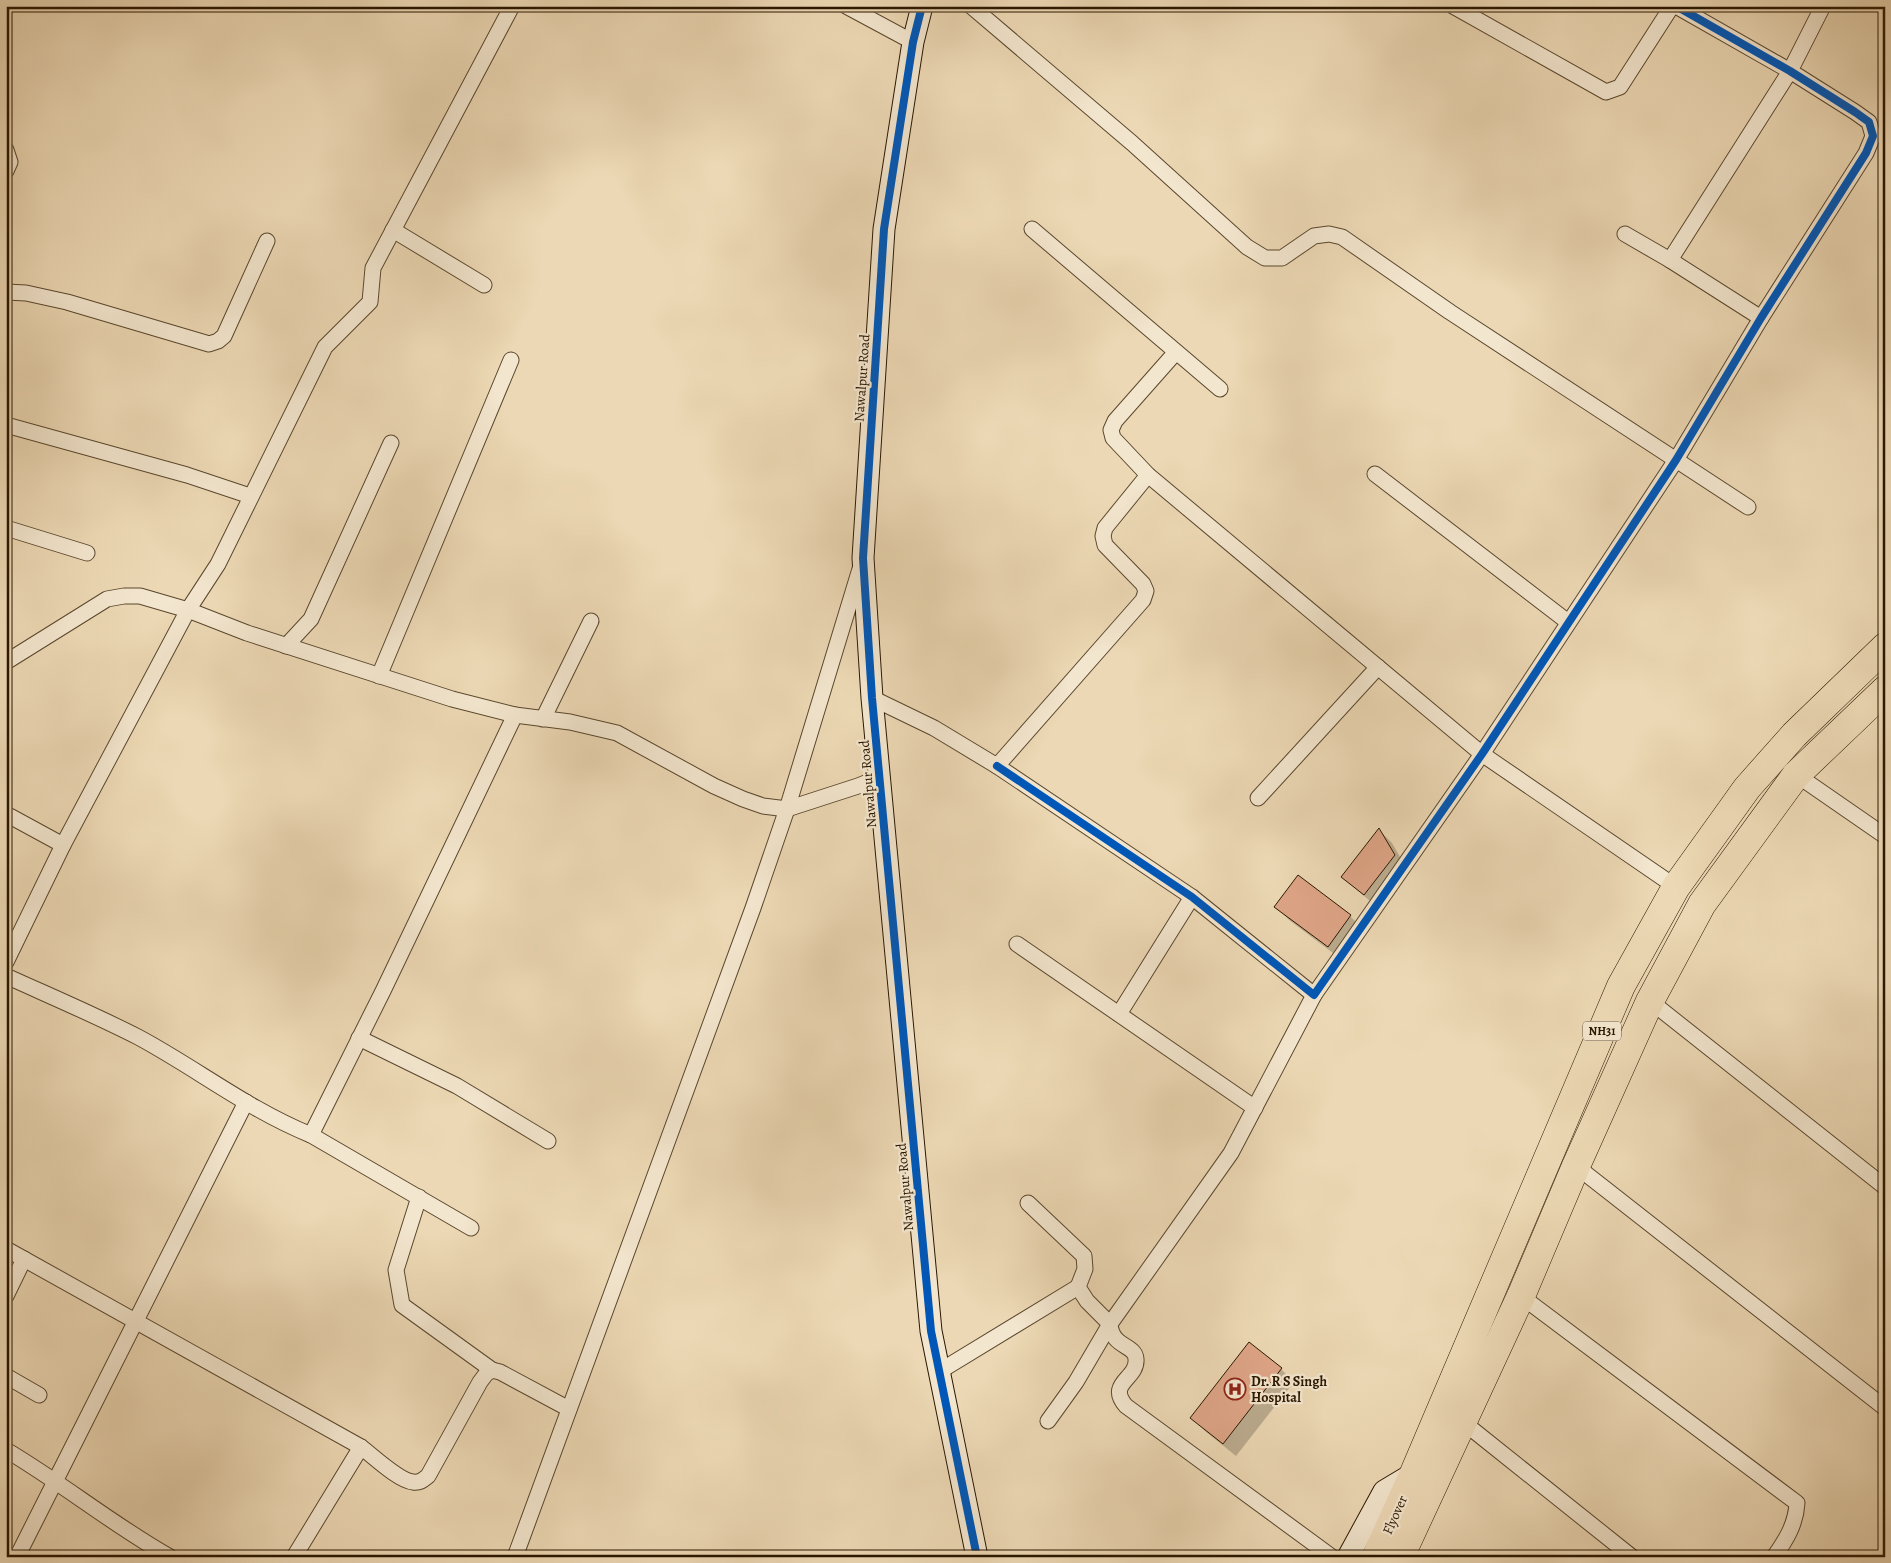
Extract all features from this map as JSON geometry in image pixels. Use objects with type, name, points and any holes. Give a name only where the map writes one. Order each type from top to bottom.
[{"type":"highway","name":"NH31","points":[[1414,1473],[1621,986],[1676,887],[1747,788],[1774,757],[1794,735],[1885,648]]},
{"type":"highway","name":"NH31","points":[[1428,1496],[1521,1296],[1576,1166],[1650,1001],[1702,904],[1796,775],[1885,690]]},
{"type":"highway","name":"Flyover","points":[[1376,1557],[1414,1473]]},
{"type":"highway","name":"Flyover","points":[[1400,1557],[1428,1496]]},
{"type":"street","points":[[6,962],[63,845],[188,610],[218,564],[325,347],[370,302],[373,268],[512,6]]},
{"type":"street","points":[[846,6],[913,42]]},
{"type":"street","name":"Nawalpur Road","points":[[922,6],[913,42],[884,229],[863,558],[872,698],[931,1331],[977,1557]]},
{"type":"street","points":[[971,6],[1132,143],[1247,247],[1265,258],[1282,258],[1314,236],[1329,234],[1342,237],[1458,317],[1748,508]]},
{"type":"street","points":[[1453,6],[1606,92],[1620,87],[1672,6]]},
{"type":"street","points":[[1048,1421],[1076,1382],[1110,1324],[1231,1153],[1314,995],[1482,754],[1676,460],[1761,318],[1866,153],[1874,136],[1869,122],[1790,71],[1676,6]]},
{"type":"street","points":[[1670,260],[1790,71],[1823,6]]},
{"type":"street","points":[[6,150],[10,162],[6,171]]},
{"type":"street","points":[[1032,229],[1220,389]]},
{"type":"street","points":[[393,230],[484,285]]},
{"type":"street","points":[[1625,234],[1670,260],[1761,318]]},
{"type":"street","points":[[6,292],[17,292],[67,302],[209,344],[218,341],[224,336],[267,241]]},
{"type":"street","points":[[1176,352],[1115,422],[1111,430],[1113,438],[1148,475],[1482,754],[1676,887]]},
{"type":"street","points":[[379,676],[511,360]]},
{"type":"street","points":[[6,424],[187,474],[250,496]]},
{"type":"street","points":[[286,646],[311,619],[391,443]]},
{"type":"street","points":[[1375,474],[1568,622]]},
{"type":"street","points":[[997,766],[1143,600],[1146,591],[1143,584],[1105,545],[1103,536],[1105,528],[1148,475]]},
{"type":"street","points":[[6,528],[87,553]]},
{"type":"street","points":[[515,1557],[754,908],[787,809],[863,558]]},
{"type":"street","points":[[6,662],[107,599],[140,596],[188,610],[247,633],[379,676],[514,715],[595,727],[617,734],[736,796],[763,806],[787,809],[880,777]]},
{"type":"street","points":[[543,719],[591,620]]},
{"type":"street","points":[[1258,798],[1378,667]]},
{"type":"street","points":[[872,698],[934,728],[997,766],[1192,897],[1314,995]]},
{"type":"street","points":[[311,1135],[514,715]]},
{"type":"street","points":[[1774,757],[1796,775],[1885,836]]},
{"type":"street","points":[[6,814],[63,845]]},
{"type":"street","points":[[1119,1014],[1192,897]]},
{"type":"street","points":[[1017,944],[1255,1108]]},
{"type":"street","points":[[6,976],[138,1038],[246,1102],[293,1128],[311,1135],[471,1228]]},
{"type":"street","points":[[1650,1001],[1885,1187]]},
{"type":"street","points":[[359,1038],[457,1086],[548,1141]]},
{"type":"street","points":[[17,1557],[246,1102]]},
{"type":"street","points":[[1576,1166],[1885,1408]]},
{"type":"street","points":[[419,1197],[396,1270],[402,1305],[492,1370],[500,1372],[569,1409]]},
{"type":"street","points":[[940,1371],[1078,1287],[1085,1269],[1084,1256],[1028,1203]]},
{"type":"street","points":[[6,1249],[361,1447],[401,1477],[412,1482],[421,1481],[428,1476],[480,1382],[492,1370]]},
{"type":"street","points":[[6,1296],[24,1259]]},
{"type":"street","points":[[1078,1287],[1087,1301],[1110,1324],[1110,1332],[1115,1340],[1131,1350],[1136,1358],[1135,1365],[1120,1387],[1120,1399],[1126,1406],[1332,1557]]},
{"type":"street","points":[[1521,1296],[1797,1503],[1794,1525],[1774,1557]]},
{"type":"street","points":[[6,1376],[39,1395]]},
{"type":"street","points":[[1463,1422],[1632,1557]]},
{"type":"street","points":[[294,1557],[361,1447]]},
{"type":"street","points":[[6,1450],[44,1473],[129,1532],[170,1557]]},
{"type":"street","points":[[1348,1557],[1384,1491],[1414,1473]]},
{"type":"street","points":[[1414,1557],[1428,1526],[1428,1496]]},
{"type":"building","points":[[1379,828],[1395,855],[1364,895],[1341,877]]},
{"type":"building","points":[[1298,875],[1351,915],[1328,947],[1274,907]]},
{"type":"building","points":[[1249,1342],[1282,1368],[1223,1444],[1190,1418]]},
{"type":"cycle path","points":[[922,6],[913,42],[884,229],[863,558],[872,698],[931,1331],[977,1557]]},
{"type":"cycle path","points":[[997,766],[1192,897],[1314,995],[1482,754],[1676,460],[1761,318],[1866,153],[1873,136],[1869,122],[1855,112],[1790,71],[1676,6]]},
{"type":"place","name":"Dr. R S Singh Hospital","points":[[1235,1389]]}]
